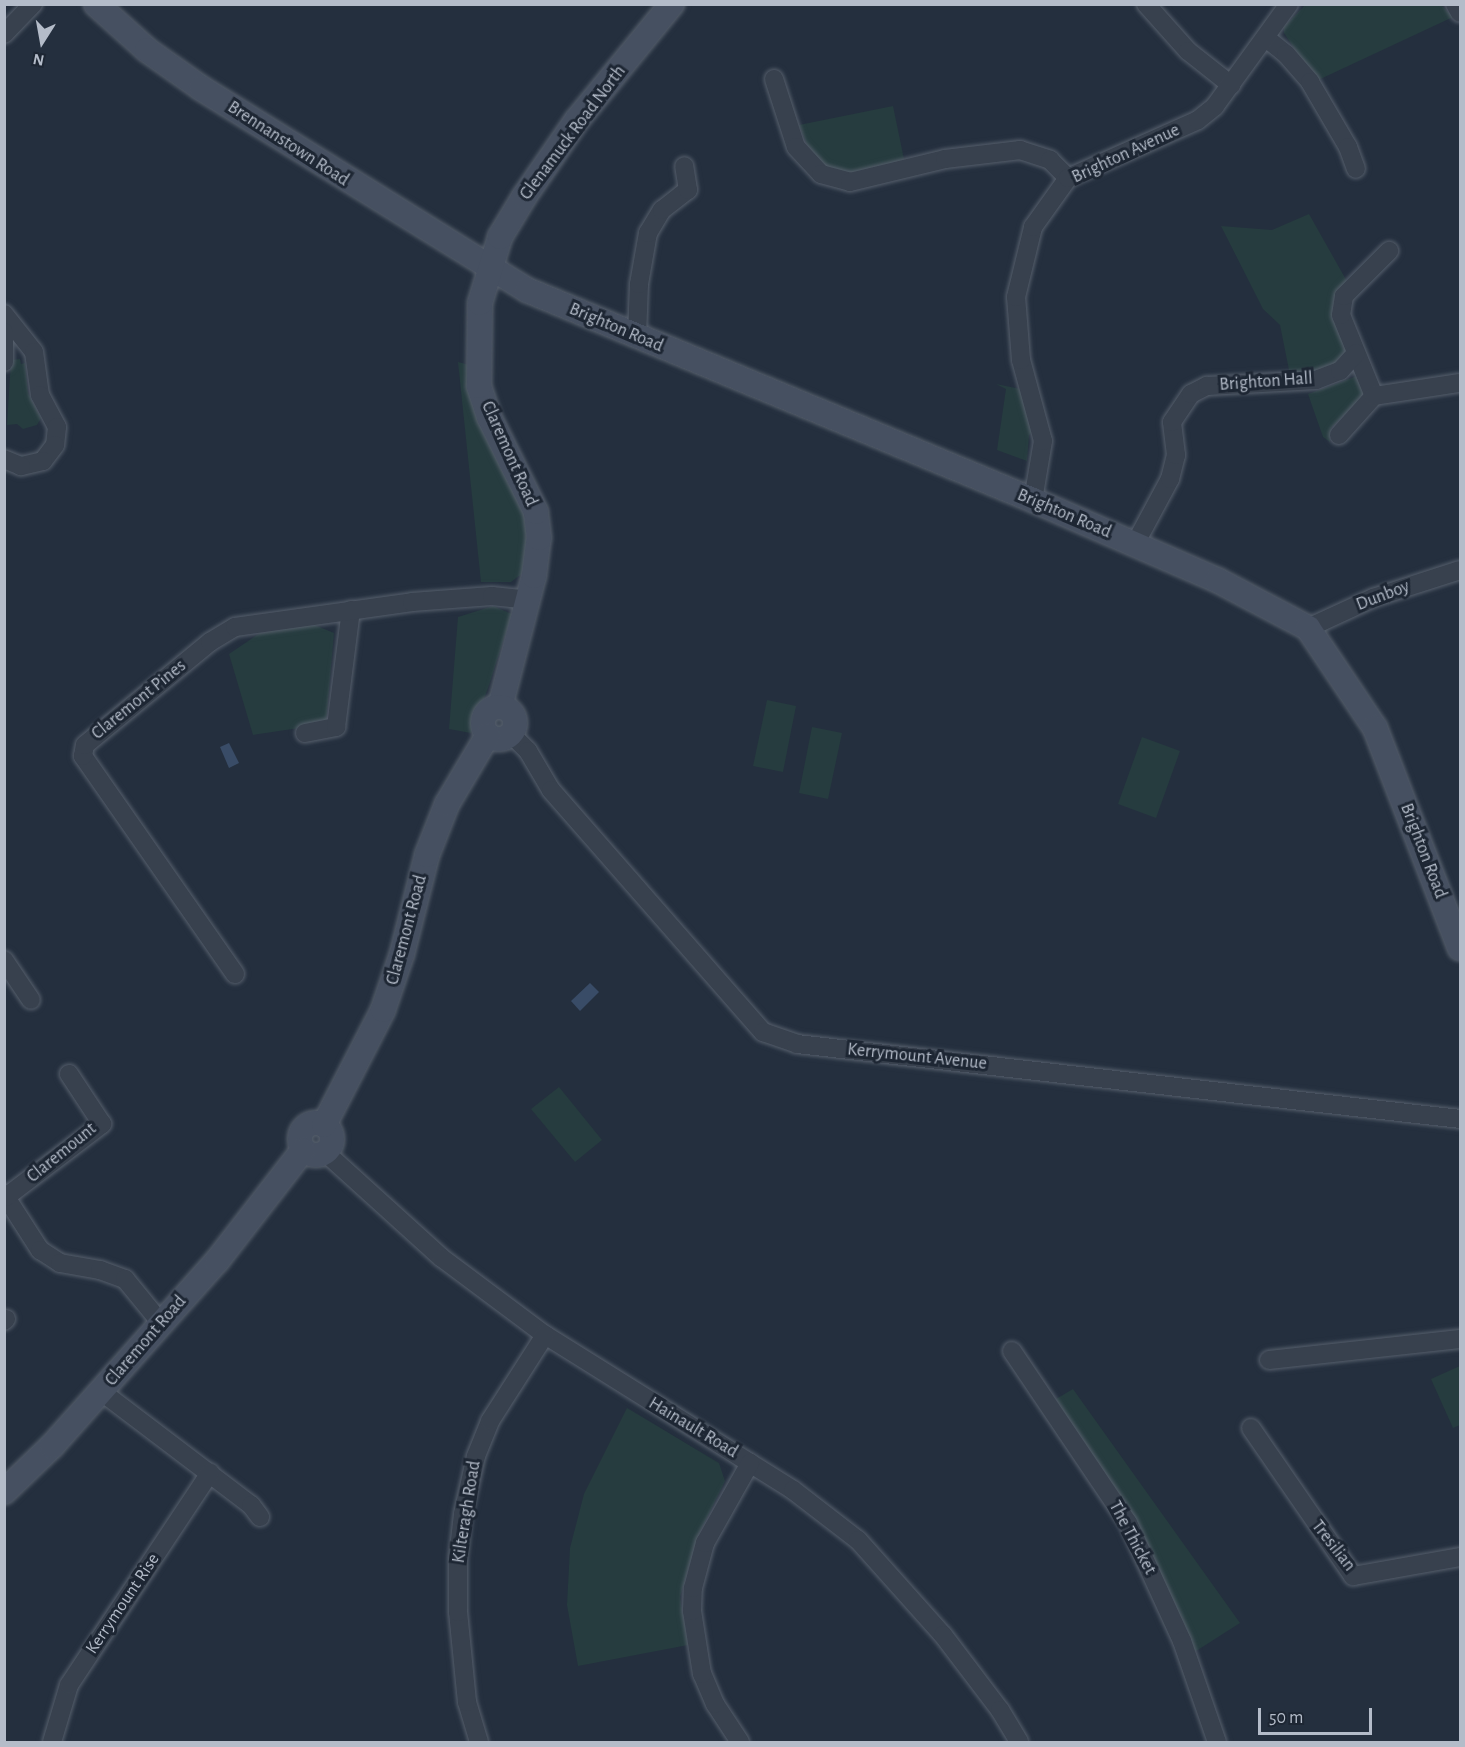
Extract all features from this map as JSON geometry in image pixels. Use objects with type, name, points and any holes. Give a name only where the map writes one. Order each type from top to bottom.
[{"type":"main road","name":"Brennanstown Road","points":[[96,4],[147,50],[201,88],[489,270]]},
{"type":"main road","name":"Glenamuck Road North","points":[[489,270],[500,237],[541,170],[672,4]]},
{"type":"main road","name":"Brighton Road","points":[[489,270],[637,336],[1135,544],[1217,580],[1308,628],[1375,728],[1461,948]]},
{"type":"main road","name":"Claremont Road","points":[[4,1492],[102,1392],[315,1151],[333,1138],[324,1125],[383,1010],[402,954],[427,855],[447,804],[500,735],[483,719],[489,711],[500,707],[528,600],[539,538],[536,512],[489,417],[479,386],[480,303],[489,270]]},
{"type":"street","points":[[4,34],[33,4]]},
{"type":"street","points":[[1146,4],[1188,51],[1231,85]]},
{"type":"street","name":"Brighton Avenue","points":[[1033,500],[1044,441],[1021,360],[1016,297],[1033,227],[1068,178],[1198,120],[1231,85],[1289,4]]},
{"type":"street","points":[[1455,4],[1461,13]]},
{"type":"street","points":[[1266,38],[1286,54],[1310,82],[1348,147],[1356,169]]},
{"type":"street","points":[[774,79],[796,147],[821,174],[850,182],[945,159],[1020,150],[1050,160],[1068,178]]},
{"type":"street","points":[[637,336],[639,284],[648,233],[662,210],[688,190],[684,166]]},
{"type":"street","points":[[1374,396],[1341,315],[1344,296],[1389,251]]},
{"type":"street","points":[[4,314],[34,352],[40,396],[54,422],[57,436],[51,453],[33,466],[21,466],[4,459]]},
{"type":"street","points":[[4,332],[4,362]]},
{"type":"street","name":"Brighton Hall","points":[[1135,544],[1170,479],[1176,455],[1172,422],[1191,394],[1207,386],[1316,380],[1340,371],[1356,353]]},
{"type":"street","points":[[1339,435],[1374,396],[1459,383]]},
{"type":"street","name":"Dunboy","points":[[1308,628],[1373,598],[1461,570]]},
{"type":"street","name":"Claremont Pines","points":[[235,974],[83,756],[85,745],[210,642],[235,627],[351,610],[492,596],[528,600]]},
{"type":"street","points":[[305,733],[336,727],[351,610]]},
{"type":"street","name":"Kerrymount Avenue","points":[[500,735],[528,751],[551,790],[763,1032],[797,1044],[1461,1119]]},
{"type":"street","points":[[4,960],[31,1000]]},
{"type":"street","name":"Claremount","points":[[69,1074],[102,1124],[5,1196],[40,1250],[60,1263],[100,1270],[125,1279],[161,1323]]},
{"type":"street","name":"Hainault Road","points":[[315,1151],[442,1258],[545,1335],[826,1513],[880,1562],[943,1635],[1000,1710],[1019,1743]]},
{"type":"street","name":"Kilteragh Road","points":[[479,1743],[467,1702],[458,1612],[458,1558],[463,1514],[476,1456],[490,1421],[545,1335]]},
{"type":"street","points":[[1269,1360],[1461,1339]]},
{"type":"street","name":"The Thicket","points":[[1012,1351],[1128,1523],[1182,1641],[1217,1743]]},
{"type":"street","points":[[102,1392],[251,1505],[260,1517]]},
{"type":"street","name":"Tresilian","points":[[1251,1428],[1353,1576],[1461,1557]]},
{"type":"street","points":[[740,1743],[715,1704],[702,1674],[696,1643],[693,1588],[705,1543],[750,1463]]},
{"type":"street","name":"Kerrymount Rise","points":[[52,1743],[69,1685],[210,1473]]},
{"type":"green space","points":[[1305,5],[1441,5],[1453,17],[1316,81],[1284,33],[1284,27]]},
{"type":"green space","points":[[893,106],[905,164],[856,176],[828,171],[808,147],[799,125]]},
{"type":"green space","points":[[1309,214],[1349,285],[1342,296],[1354,346],[1335,369],[1290,375],[1280,325],[1263,309],[1221,226],[1272,230]]},
{"type":"green space","points":[[20,359],[21,364],[25,363],[28,393],[41,418],[37,425],[23,429],[17,424],[7,425],[11,360]]},
{"type":"green space","points":[[458,362],[473,366],[488,434],[501,469],[534,524],[532,566],[511,582],[481,582]]},
{"type":"green space","points":[[1360,375],[1375,384],[1331,428],[1330,442],[1323,437],[1308,394]]},
{"type":"green space","points":[[996,384],[1021,389],[1034,430],[1029,435],[1027,461],[997,450],[1006,389]]},
{"type":"green space","points":[[493,606],[512,614],[488,688],[471,733],[449,729],[458,617]]},
{"type":"green space","points":[[312,624],[334,633],[326,724],[253,735],[229,654],[260,633]]},
{"type":"green space","points":[[767,700],[796,706],[783,772],[753,766]]},
{"type":"green space","points":[[812,727],[842,733],[828,799],[799,793]]},
{"type":"green space","points":[[1142,737],[1180,751],[1156,818],[1118,804]]},
{"type":"green space","points":[[559,1087],[602,1140],[575,1162],[531,1109]]},
{"type":"green space","points":[[1460,1366],[1460,1425],[1453,1428],[1431,1379]]},
{"type":"green space","points":[[1073,1389],[1240,1623],[1193,1653],[1056,1399]]},
{"type":"green space","points":[[627,1408],[719,1463],[725,1481],[699,1534],[680,1597],[688,1645],[578,1666],[567,1605],[570,1548],[584,1494]]},
{"type":"water","points":[[229,743],[239,763],[229,768],[220,747]]},
{"type":"water","points":[[590,983],[599,992],[580,1011],[571,1001]]}]
